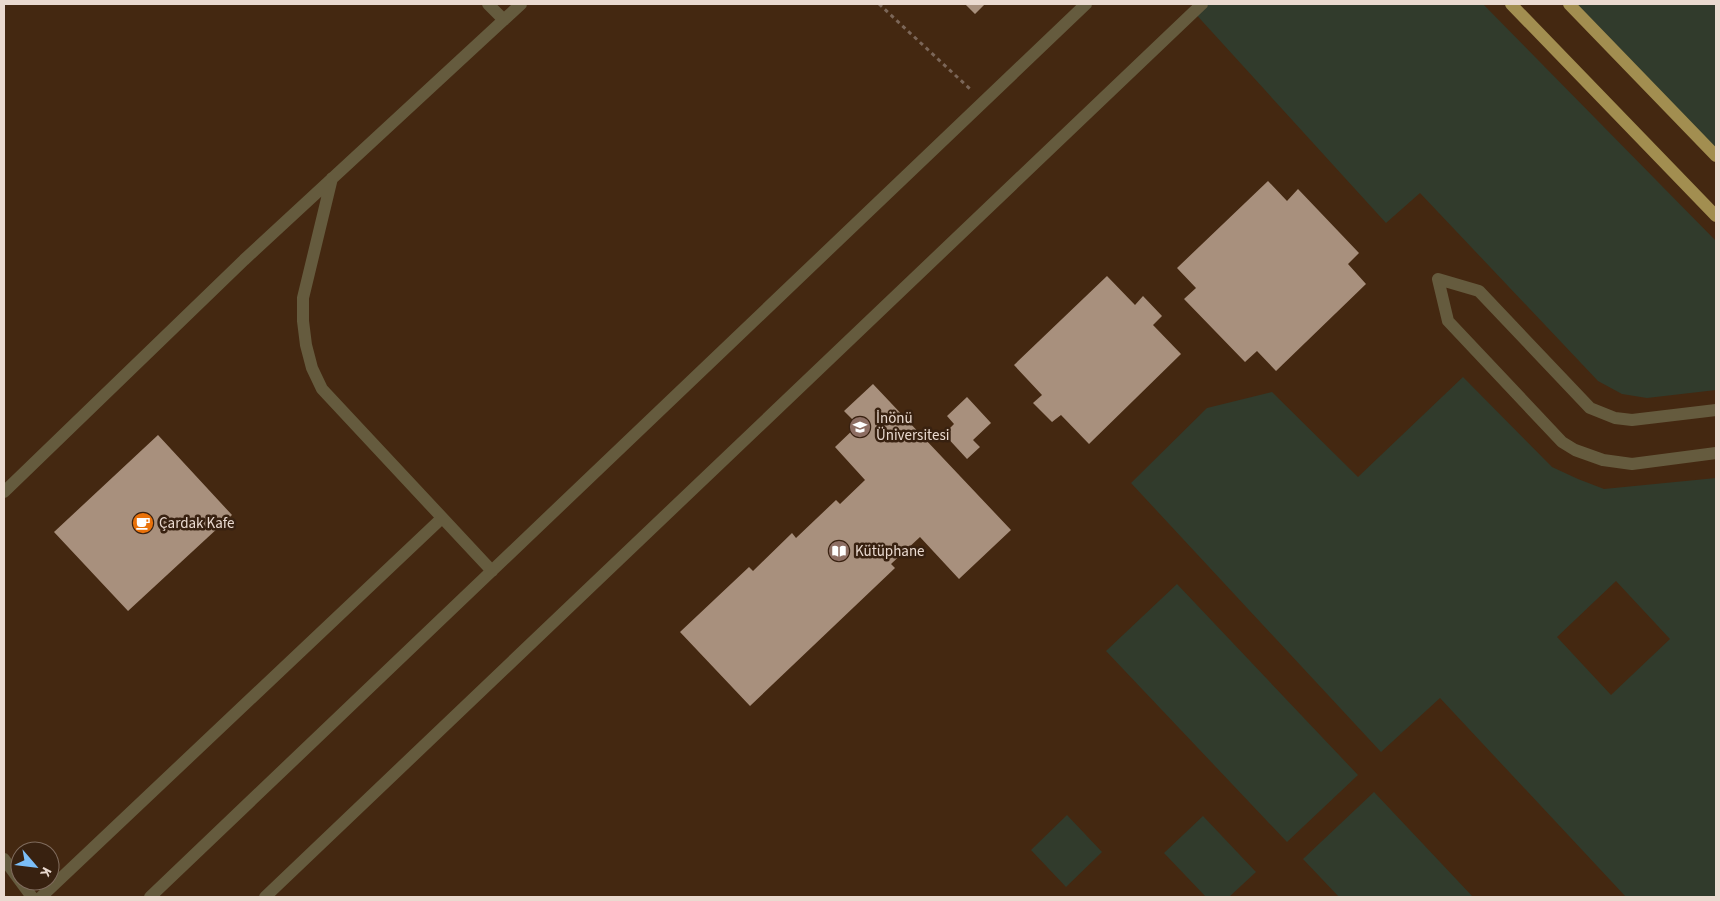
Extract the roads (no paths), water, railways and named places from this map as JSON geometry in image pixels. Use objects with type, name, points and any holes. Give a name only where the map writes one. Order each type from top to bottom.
[{"type":"main road","points":[[1511,4],[1716,216]]},
{"type":"main road","points":[[1569,4],[1716,156]]},
{"type":"street","points":[[488,4],[504,20]]},
{"type":"street","points":[[4,492],[244,260],[521,4]]},
{"type":"street","points":[[150,897],[1086,4]]},
{"type":"street","points":[[265,897],[1202,4]]},
{"type":"street","points":[[332,178],[303,298],[306,345],[312,368],[322,389],[492,571]]},
{"type":"street","points":[[1716,410],[1632,420],[1615,418],[1598,412],[1590,408],[1479,291],[1438,280],[1448,321],[1562,442],[1575,450],[1603,460],[1632,464],[1716,453]]},
{"type":"street","points":[[41,897],[442,518]]},
{"type":"street","points":[[4,859],[32,897]]},
{"type":"place","name":"İnönü Üniversitesi","points":[[860,427]]},
{"type":"place","name":"Çardak Kafe","points":[[143,523]]},
{"type":"place","name":"Kütüphane","points":[[839,551]]}]
